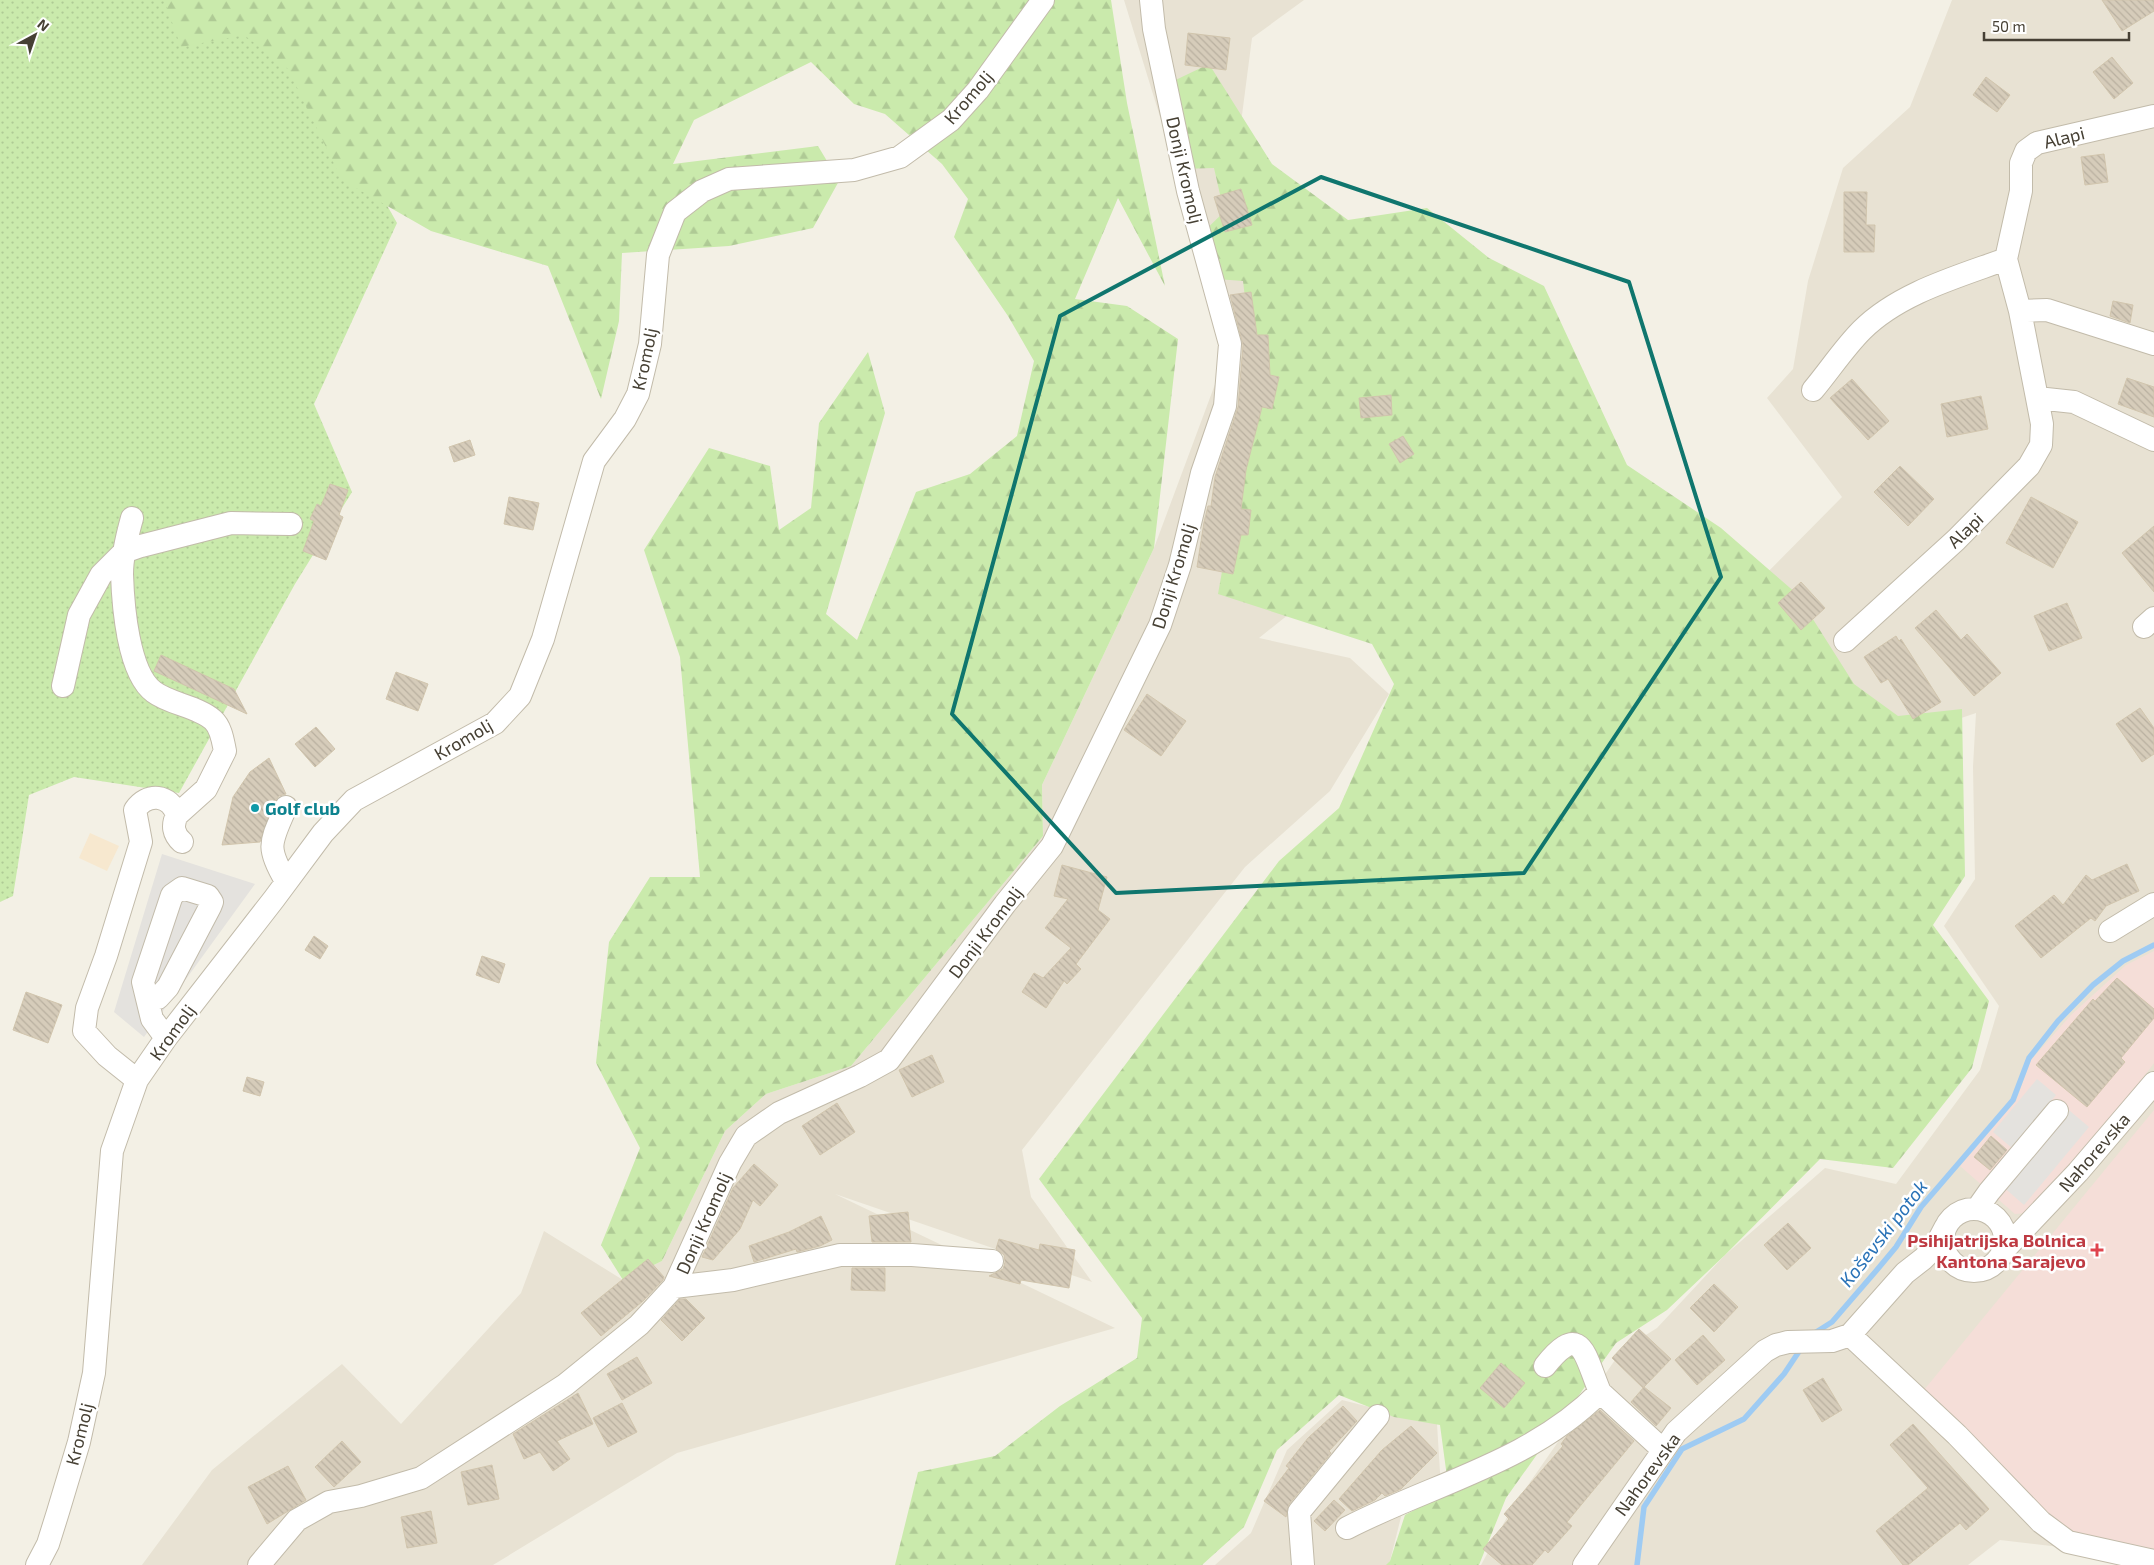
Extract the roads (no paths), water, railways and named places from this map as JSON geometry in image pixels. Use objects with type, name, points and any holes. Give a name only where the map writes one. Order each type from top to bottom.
[{"type":"street","name":"Kromolj","points":[[37,1565],[48,1544],[58,1512],[78,1442],[94,1373],[112,1150],[137,1080],[166,1038],[274,900],[322,833],[354,800],[494,723],[520,696],[543,639],[594,462],[625,419],[638,394],[650,344],[658,256],[675,212],[702,191],[730,179],[854,170],[900,157],[952,120],[978,90],[1043,0]]},
{"type":"street","name":"Donji Kromolj","points":[[259,1565],[297,1520],[329,1502],[361,1496],[421,1478],[565,1385],[639,1325],[674,1287],[730,1163],[746,1136],[778,1113],[860,1076],[889,1060],[1005,904],[1052,846],[1160,625],[1180,566],[1202,473],[1225,406],[1230,344],[1188,191],[1154,29],[1150,0]]},
{"type":"street","name":"Alapi","points":[[1845,640],[1956,540],[2029,466],[2041,445],[2042,424],[2020,311],[2006,259],[2021,191],[2021,163],[2026,151],[2038,143],[2154,116]]},
{"type":"street","points":[[1813,390],[1861,331],[1879,315],[1911,297],[2006,259]]},
{"type":"street","points":[[2020,311],[2047,310],[2154,344]]},
{"type":"street","points":[[2037,398],[2074,402],[2154,440]]},
{"type":"street","points":[[132,518],[124,552],[122,573],[130,645],[142,680],[154,692],[212,719],[220,731],[225,751],[206,789],[177,815],[174,832],[182,842]]},
{"type":"street","points":[[63,686],[79,615],[101,575],[124,552],[140,546],[231,523],[291,524]]},
{"type":"street","points":[[137,1080],[107,1056],[84,1031],[87,1008],[106,956],[141,842],[135,810],[144,800],[158,797],[170,803],[177,815]]},
{"type":"street","points":[[286,807],[270,843],[274,861],[286,881]]},
{"type":"street","points":[[2110,930],[2154,904]]},
{"type":"street","points":[[148,999],[152,1019],[166,1038]]},
{"type":"street","name":"Nahorevska","points":[[2003,1251],[2078,1172],[2154,1083]]},
{"type":"street","points":[[1977,1209],[2057,1111]]},
{"type":"street","points":[[1923,1259],[1956,1265],[1971,1271],[1987,1268],[1999,1258],[2003,1251],[2005,1235],[1998,1220],[1992,1215],[1977,1209],[1961,1211],[1949,1221],[1934,1247],[1923,1259],[1905,1272],[1850,1335],[1957,1435],[2041,1522],[2068,1542],[2154,1561]]},
{"type":"street","points":[[1998,1220],[2014,1223],[2032,1220]]},
{"type":"street","points":[[1945,1228],[1943,1236],[1946,1252],[1956,1265]]},
{"type":"street","points":[[674,1287],[733,1280],[840,1255],[912,1255],[992,1261]]},
{"type":"street","name":"Nahorevska","points":[[1584,1565],[1676,1432],[1765,1351],[1776,1345],[1788,1342],[1815,1343],[1832,1341],[1850,1335]]},
{"type":"street","points":[[1545,1366],[1556,1352],[1567,1344],[1573,1343],[1582,1349],[1600,1392],[1663,1450]]},
{"type":"street","points":[[1347,1528],[1509,1456],[1547,1436],[1584,1409],[1600,1392]]},
{"type":"street","points":[[1302,1565],[1299,1512],[1378,1416]]},
{"type":"waterway","name":"Koševski potok","points":[[1813,1334],[1832,1322],[1876,1271],[1896,1247],[1921,1207],[2013,1100],[2029,1058],[2058,1021],[2093,985],[2123,961],[2154,945]]},
{"type":"waterway","name":"Koševski potok","points":[[1637,1565],[1644,1507],[1682,1449],[1744,1419],[1784,1374],[1802,1347]]},
{"type":"place","name":"Golf club","points":[[255,808]]},
{"type":"place","name":"Psihijatrijska Bolnica Kantona Sarajevo","points":[[2097,1250]]}]
